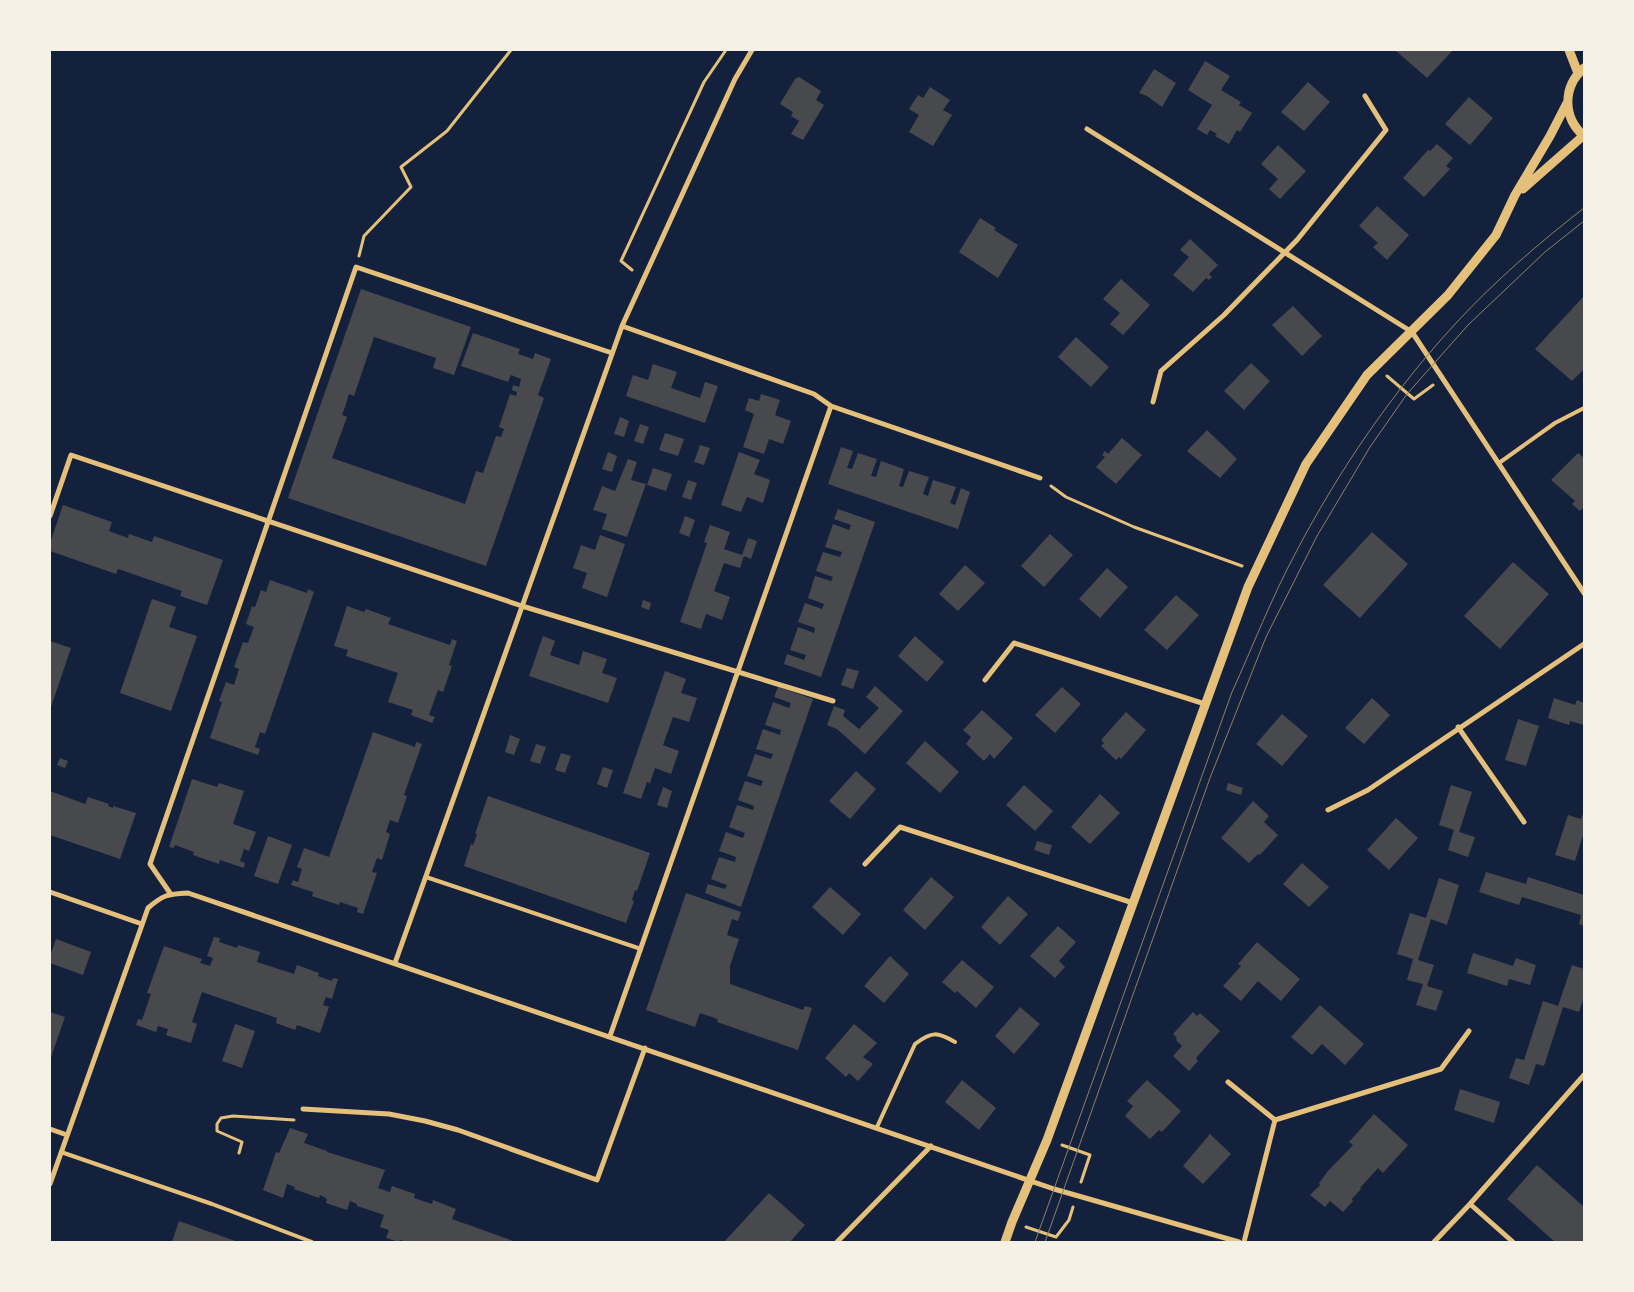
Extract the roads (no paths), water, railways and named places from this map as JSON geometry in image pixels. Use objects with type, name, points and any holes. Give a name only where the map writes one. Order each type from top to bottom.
[{"type":"street","points":[[396,963],[622,326],[735,79],[752,50]]},
{"type":"street","points":[[1515,195],[1583,136],[1572,121],[1567,103],[1568,92],[1581,71],[1569,50]]},
{"type":"street","points":[[1153,402],[1161,371],[1224,315],[1285,253],[1386,130],[1365,96]]},
{"type":"street","points":[[1005,1242],[1047,1140],[1248,587],[1306,464],[1324,435],[1367,375],[1448,295],[1496,235],[1515,195],[1567,103]]},
{"type":"street","points":[[1087,129],[1412,332],[1584,592]]},
{"type":"street","points":[[170,893],[150,864],[356,268],[612,353]]},
{"type":"street","points":[[622,326],[814,394],[831,406],[1040,478]]},
{"type":"street","points":[[610,1036],[831,406]]},
{"type":"street","points":[[50,516],[71,455],[522,606],[833,701]]},
{"type":"street","points":[[985,680],[1014,643],[1205,704]]},
{"type":"street","points":[[1328,810],[1368,790],[1584,644]]},
{"type":"street","points":[[1458,728],[1524,822]]},
{"type":"street","points":[[865,864],[900,827],[1133,904]]},
{"type":"street","points":[[50,892],[142,924]]},
{"type":"street","points":[[50,1184],[148,908],[158,899],[170,893],[188,893],[1086,1199],[1239,1242]]},
{"type":"street","points":[[1275,1120],[1441,1069],[1469,1031]]},
{"type":"street","points":[[303,1109],[390,1114],[425,1121],[458,1130],[597,1180],[644,1048]]},
{"type":"street","points":[[1434,1242],[1584,1075]]},
{"type":"street","points":[[1228,1082],[1275,1120]]},
{"type":"street","points":[[1244,1242],[1275,1120]]},
{"type":"street","points":[[50,1129],[67,1135]]},
{"type":"street","points":[[837,1242],[931,1146]]},
{"type":"street","points":[[1470,1204],[1513,1242]]},
{"type":"lane","points":[[1499,463],[1555,423],[1584,408]]},
{"type":"lane","points":[[426,877],[641,949]]},
{"type":"lane","points":[[877,1127],[915,1044],[927,1034],[941,1034],[955,1042]]},
{"type":"lane","points":[[61,1152],[212,1204],[312,1242]]},
{"type":"tram line","points":[[1035,1242],[1232,692],[1270,605],[1295,554],[1330,492],[1369,432],[1433,348],[1502,277],[1534,248],[1584,208]]},
{"type":"tram line","points":[[1045,1242],[1210,778],[1266,637],[1317,536],[1370,447],[1407,394],[1468,325],[1545,252],[1584,221]]}]
